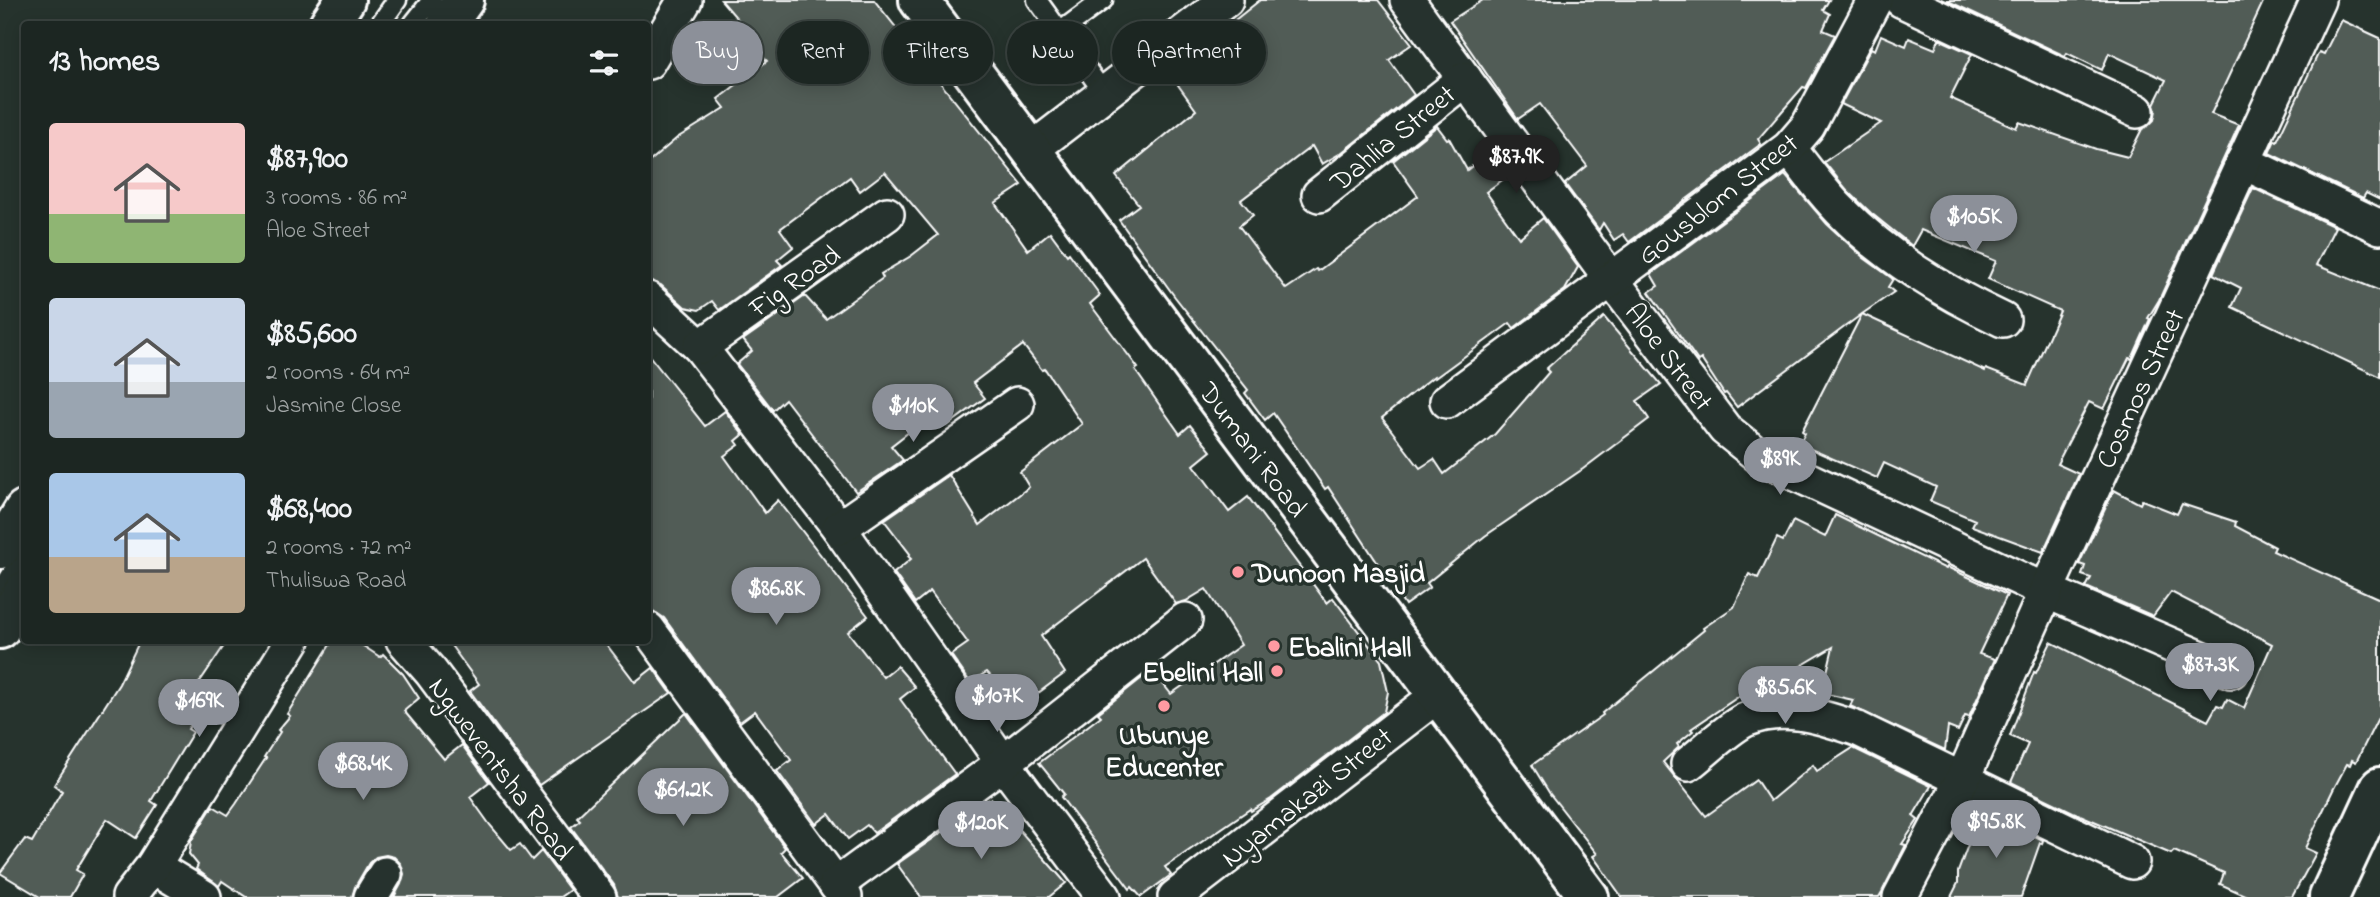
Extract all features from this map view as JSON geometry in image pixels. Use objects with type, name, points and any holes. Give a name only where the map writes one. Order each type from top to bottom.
[{"type":"street","points":[[331,21],[345,0]]},
{"type":"street","points":[[449,21],[464,0]]},
{"type":"street","points":[[651,57],[685,0]]},
{"type":"street","name":"Dumani Road","points":[[919,0],[1589,897]]},
{"type":"street","points":[[1031,150],[1226,0]]},
{"type":"street","name":"Aloe Street","points":[[1407,0],[1611,279],[1725,429],[1742,445],[1760,457],[2046,591],[2231,671]]},
{"type":"street","name":"Gousblom Street","points":[[1447,401],[1789,148],[1808,126],[1875,0]]},
{"type":"street","points":[[1901,0],[2137,111]]},
{"type":"street","name":"Cosmos Street","points":[[1900,897],[1963,778],[2046,591],[2318,0]]},
{"type":"street","name":"Dahlia Street","points":[[1319,195],[1465,79]]},
{"type":"street","points":[[1789,148],[1838,208],[1868,237],[1918,275],[1958,299],[2003,320]]},
{"type":"street","points":[[2243,162],[2380,227]]},
{"type":"street","name":"Fig Road","points":[[700,347],[887,214]]},
{"type":"street","points":[[651,302],[700,347],[839,528],[1003,763],[1104,897]]},
{"type":"street","points":[[839,528],[1017,404]]},
{"type":"street","points":[[0,549],[21,515]]},
{"type":"street","points":[[0,629],[21,596]]},
{"type":"street","points":[[651,633],[841,891],[1185,620]]},
{"type":"street","points":[[129,897],[153,866],[291,644]]},
{"type":"street","name":"Ngweventsha Road","points":[[406,644],[431,672],[599,897]]},
{"type":"street","name":"Nyamakazi Street","points":[[1175,897],[1437,695]]},
{"type":"street","points":[[1688,764],[1744,721],[1764,714],[1789,711],[1816,715],[1858,729],[2132,862]]},
{"type":"street","points":[[2329,897],[2380,787]]},
{"type":"street","points":[[153,866],[204,897]]},
{"type":"lane","points":[[382,21],[397,0]]},
{"type":"lane","points":[[415,21],[432,0]]},
{"type":"lane","points":[[1037,0],[1053,21]]},
{"type":"lane","points":[[1075,21],[1103,0]]},
{"type":"lane","points":[[1098,84],[1104,93]]},
{"type":"lane","points":[[0,593],[21,559]]},
{"type":"building","points":[[721,0],[874,0],[891,21],[883,21],[883,84],[941,84],[1022,185],[995,203],[1028,250],[1050,232],[1067,255],[1069,253],[1100,295],[1090,304],[1138,368],[1135,370],[1180,434],[1190,425],[1211,451],[1194,465],[1229,512],[1248,497],[1327,603],[1333,598],[1381,661],[1388,692],[1384,712],[1271,799],[1251,811],[1250,809],[1165,867],[1171,875],[1141,897],[1132,887],[1130,889],[1061,797],[1064,794],[1039,763],[1101,716],[1098,713],[1152,670],[1171,694],[1241,645],[1206,589],[1176,604],[1143,558],[1041,636],[1065,673],[1018,708],[987,672],[970,682],[951,655],[968,643],[930,591],[915,603],[894,573],[911,559],[884,520],[949,475],[980,525],[1029,487],[1020,472],[1082,424],[1045,369],[1042,370],[1023,345],[973,383],[985,398],[947,426],[936,411],[891,446],[903,460],[856,492],[785,399],[773,410],[737,364],[752,351],[743,340],[805,296],[826,319],[883,278],[881,274],[938,235],[885,172],[860,191],[850,177],[780,229],[793,247],[777,260],[782,265],[719,310],[712,301],[699,310],[685,307],[661,285],[651,281],[651,160],[677,138],[725,108],[718,99],[737,84],[763,84],[763,64],[767,61],[763,57],[763,21],[739,21]]},
{"type":"building","points":[[1260,0],[1378,0],[1412,44],[1389,60],[1414,95],[1341,153],[1322,164],[1312,146],[1241,200],[1253,215],[1239,226],[1286,289],[1316,269],[1318,271],[1418,196],[1393,161],[1437,126],[1447,139],[1449,138],[1467,170],[1492,151],[1509,175],[1486,192],[1519,238],[1543,218],[1578,267],[1565,290],[1514,328],[1510,323],[1435,378],[1434,376],[1382,418],[1420,468],[1434,459],[1444,474],[1495,434],[1549,372],[1546,369],[1604,317],[1661,384],[1637,401],[1649,419],[1583,469],[1485,536],[1427,583],[1430,587],[1405,605],[1328,487],[1325,489],[1273,413],[1265,420],[1245,393],[1248,390],[1119,220],[1139,205],[1116,176],[1196,110],[1177,84],[1266,84],[1266,21],[1235,20]]},
{"type":"building","points":[[1483,0],[1829,0],[1823,10],[1830,14],[1823,30],[1835,35],[1806,88],[1803,87],[1758,139],[1761,144],[1629,242],[1623,234],[1614,240],[1603,223],[1599,230],[1565,184],[1587,166],[1540,104],[1518,119],[1450,21]]},
{"type":"building","points":[[1946,0],[2264,0],[2211,114],[2239,125],[2159,300],[2148,318],[2150,319],[2132,359],[2129,358],[2104,409],[2089,402],[2057,464],[2079,474],[2043,552],[1972,526],[1975,520],[1930,501],[1936,487],[1884,463],[1877,478],[1799,444],[1805,433],[1802,431],[1862,314],[1985,371],[1986,369],[2027,385],[2060,311],[1988,279],[1996,261],[1921,230],[1912,246],[1871,213],[1824,162],[1881,123],[1841,104],[1871,48],[1875,50],[1881,35],[1906,46],[1909,38],[1935,49],[1939,39],[1972,54],[1950,98],[2016,128],[2019,122],[2096,149],[2128,157],[2142,129],[2154,120],[2154,104],[2166,80],[2109,53],[2102,70],[2067,53],[2065,56]]},
{"type":"building","points":[[2341,20],[2380,38],[2380,200],[2366,193],[2363,198],[2269,153],[2319,52],[2324,54]]},
{"type":"building","points":[[1785,175],[1827,224],[1864,258],[1893,279],[1888,287],[1894,292],[1737,407],[1726,393],[1724,394],[1701,359],[1698,361],[1649,292],[1658,286],[1651,274]]},
{"type":"building","points":[[2253,188],[2335,227],[2316,265],[2380,291],[2380,377],[2232,307],[2241,288],[2213,274]]},
{"type":"building","points":[[651,358],[705,426],[725,411],[743,435],[736,441],[739,445],[724,456],[765,513],[778,500],[868,616],[848,632],[883,677],[897,666],[915,687],[900,699],[955,774],[874,833],[867,825],[848,839],[829,814],[816,824],[777,771],[791,760],[755,711],[740,722],[664,618],[653,611]]},
{"type":"building","points":[[2114,490],[2140,504],[2142,500],[2177,514],[2182,504],[2236,522],[2235,526],[2275,547],[2273,551],[2380,599],[2380,714],[2356,762],[2352,760],[2350,765],[2347,764],[2305,848],[2316,853],[2292,897],[2249,897],[2220,884],[2224,873],[2174,851],[2171,854],[2011,782],[2028,744],[2010,736],[2034,672],[2036,673],[2051,642],[2208,721],[2217,705],[2223,707],[2227,699],[2244,708],[2272,644],[2171,592],[2153,616],[2086,587],[2091,578],[2082,575],[2085,566],[2079,564]]},
{"type":"building","points":[[1835,515],[1946,569],[1947,567],[2007,595],[1979,654],[1995,659],[1969,717],[1965,716],[1958,731],[1948,727],[1945,750],[1850,706],[1853,700],[1822,693],[1833,647],[1747,698],[1744,693],[1691,729],[1693,731],[1677,744],[1679,747],[1663,762],[1706,816],[1756,780],[1770,801],[1813,765],[1817,771],[1853,748],[1931,786],[1913,816],[1918,820],[1902,844],[1906,845],[1882,892],[1879,897],[1622,897],[1593,856],[1597,854],[1550,794],[1532,765],[1603,715],[1602,713],[1704,630],[1703,628],[1734,607],[1749,574],[1758,578],[1777,538],[1783,541],[1793,521],[1825,537]]},
{"type":"building","points":[[138,644],[225,644],[195,689],[206,697],[202,702],[205,704],[188,729],[193,732],[151,801],[157,805],[136,838],[107,819],[76,870],[83,874],[70,897],[40,897],[0,873],[25,839],[32,842],[62,791],[54,785],[119,684]]},
{"type":"building","points":[[331,644],[360,644],[380,657],[383,654],[403,674],[419,698],[404,711],[444,759],[462,745],[489,782],[470,797],[490,825],[511,850],[520,844],[532,860],[541,851],[570,890],[560,897],[394,897],[404,874],[401,864],[394,857],[386,855],[376,857],[369,863],[352,897],[246,897],[222,881],[219,886],[196,869],[198,865],[189,854],[191,841],[213,806],[228,815],[266,758],[264,757],[280,732],[278,730],[290,716],[287,714]]},
{"type":"building","points":[[450,644],[606,644],[635,682],[653,668],[671,693],[539,785],[470,691],[479,684]]},
{"type":"building","points":[[686,713],[785,848],[781,852],[803,878],[778,897],[618,897],[614,885],[571,827],[580,820],[577,817]]},
{"type":"building","points":[[991,798],[1066,883],[1049,897],[921,897],[897,864]]},
{"type":"building","points":[[1981,810],[2043,840],[2021,897],[1951,897]]},
{"type":"place","name":"Dunoon Masjid","points":[[1238,572]]},
{"type":"place","name":"Ebalini Hall","points":[[1274,646]]},
{"type":"place","name":"Ebelini Hall","points":[[1277,671]]},
{"type":"place","name":"Ubunye Educenter","points":[[1164,706]]}]
